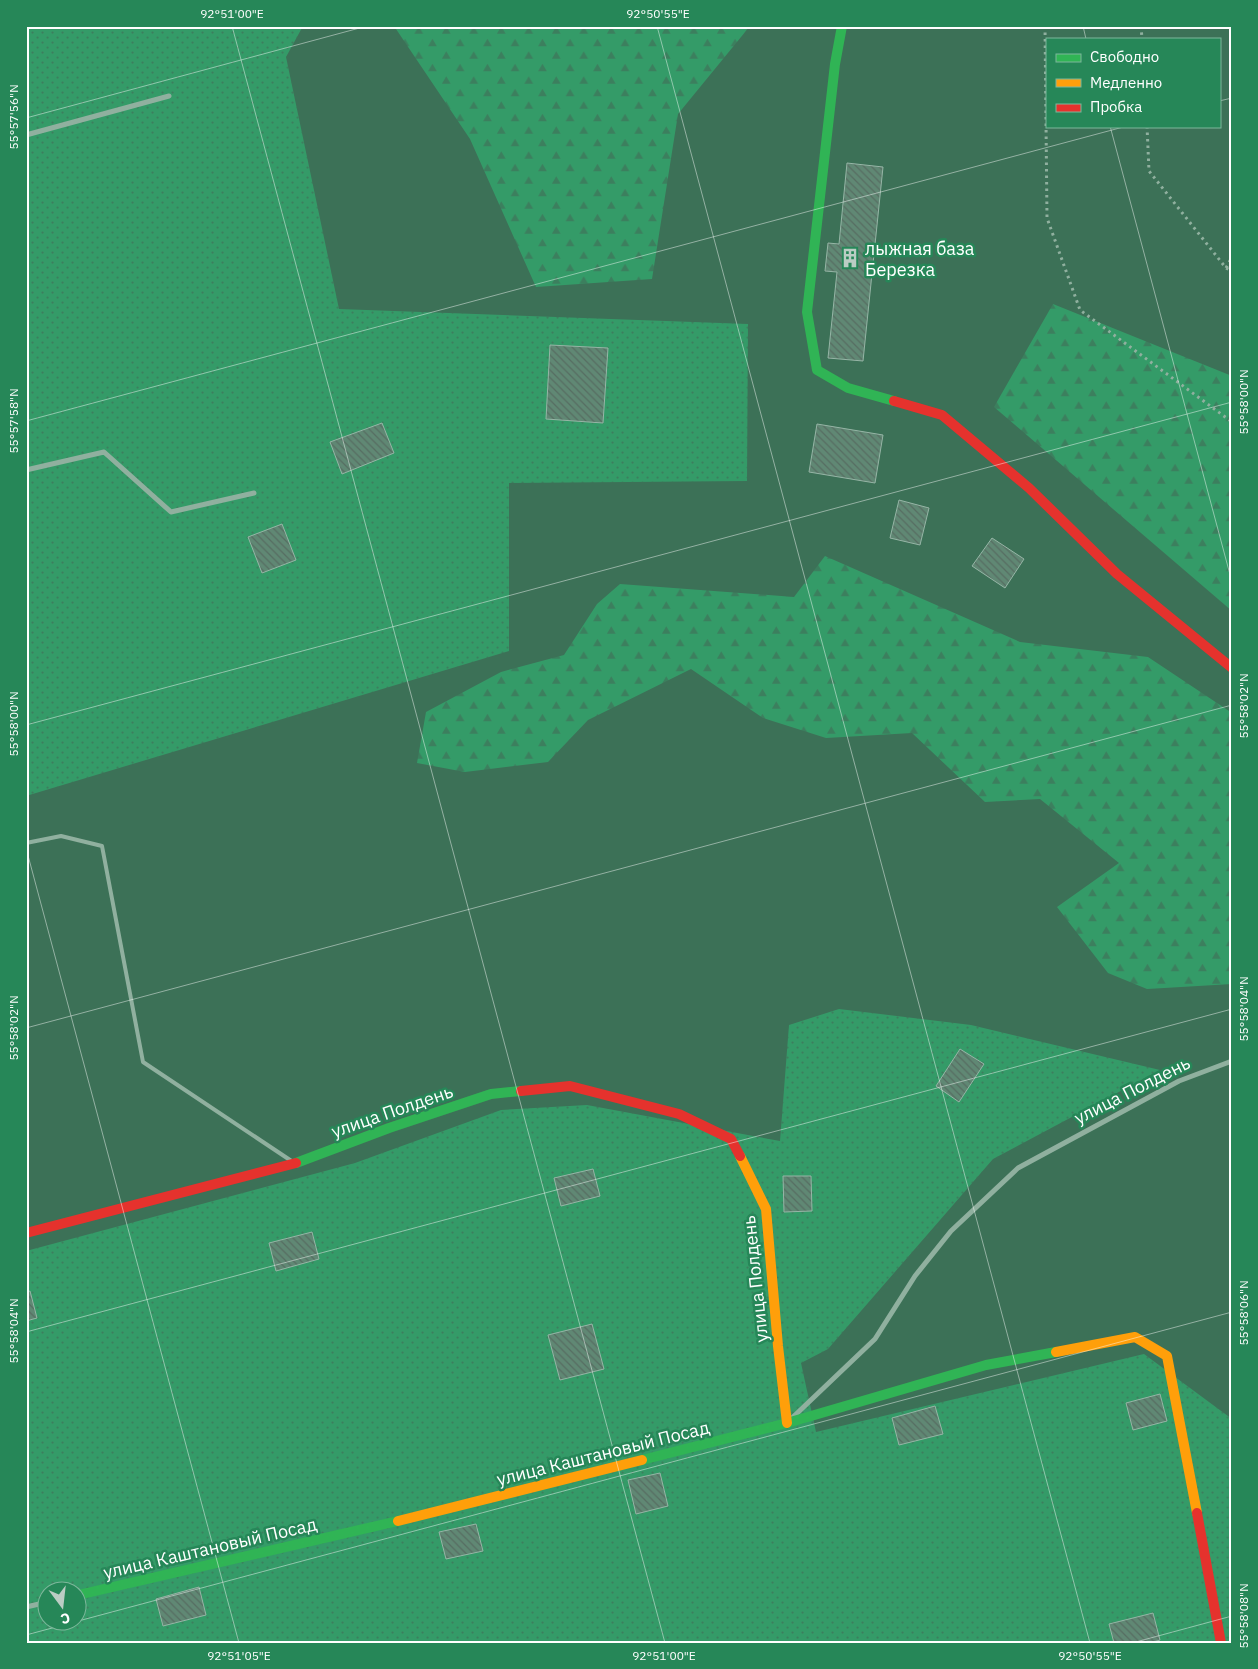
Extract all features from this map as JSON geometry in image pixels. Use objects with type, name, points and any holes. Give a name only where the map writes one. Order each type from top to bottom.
[{"type":"street","points":[[842,26],[835,64],[807,312],[817,370],[848,388],[942,414],[1030,488],[1117,574],[1232,668]]},
{"type":"street","points":[[26,135],[169,96]]},
{"type":"street","points":[[26,470],[104,452],[171,512],[254,493]]},
{"type":"street","name":"улица Полдень","points":[[787,1423],[875,1340],[915,1276],[951,1231],[1018,1168],[1178,1081],[1232,1062]]},
{"type":"street","name":"улица Полдень","points":[[26,1233],[295,1163],[389,1128],[491,1094],[570,1086],[679,1114],[731,1139],[766,1209],[787,1423]]},
{"type":"street","name":"улица Каштановый Посад","points":[[88,1593],[424,1515],[787,1423],[986,1364],[1136,1338],[1167,1356],[1221,1643]]},
{"type":"lane","points":[[26,843],[61,836],[102,846],[143,1062],[295,1163]]},
{"type":"path","points":[[1047,128],[1047,218],[1080,310],[1232,422]]},
{"type":"path","points":[[1147,128],[1149,170],[1226,268],[1232,270]]},
{"type":"path","points":[[1226,268],[1232,256]]},
{"type":"green space","points":[[26,26],[303,26],[286,57],[339,309],[748,324],[747,481],[509,483],[509,651],[26,796]]},
{"type":"green space","points":[[394,26],[750,26],[678,114],[652,279],[536,287],[470,139]]},
{"type":"green space","points":[[1053,304],[1232,376],[1232,611],[994,407]]},
{"type":"green space","points":[[825,556],[1020,642],[1148,657],[1232,713],[1232,984],[1147,989],[1108,973],[1057,907],[1119,863],[1040,799],[985,802],[912,733],[826,738],[763,718],[691,669],[588,720],[548,762],[465,772],[417,763],[426,712],[501,672],[564,655],[597,604],[620,584],[794,597]]},
{"type":"green space","points":[[839,1009],[971,1025],[1160,1070],[993,1159],[828,1349],[801,1363],[816,1432],[1144,1354],[1232,1419],[1232,1643],[26,1643],[26,1251],[355,1163],[501,1110],[587,1105],[780,1141],[789,1025]]},
{"type":"building","name":"лыжная база Березка","points":[[847,163],[883,167],[863,361],[828,358],[837,272],[825,271],[828,243],[839,244]]},
{"type":"building","points":[[550,345],[608,348],[603,423],[546,419]]},
{"type":"building","points":[[382,423],[394,453],[342,474],[330,442]]},
{"type":"building","points":[[817,424],[883,435],[875,483],[809,472]]},
{"type":"building","points":[[899,500],[929,508],[920,545],[890,538]]},
{"type":"building","points":[[282,524],[296,560],[262,573],[248,537]]},
{"type":"building","points":[[992,538],[1024,559],[1005,588],[972,566]]},
{"type":"building","points":[[960,1049],[984,1064],[959,1102],[936,1086]]},
{"type":"building","points":[[593,1169],[600,1196],[561,1206],[554,1178]]},
{"type":"building","points":[[783,1176],[811,1176],[812,1211],[784,1212]]},
{"type":"building","points":[[312,1232],[319,1259],[276,1271],[269,1243]]},
{"type":"building","points":[[30,1291],[37,1318],[26,1321],[26,1292]]},
{"type":"building","points":[[592,1324],[604,1369],[560,1380],[548,1335]]},
{"type":"building","points":[[1160,1394],[1167,1421],[1133,1430],[1126,1403]]},
{"type":"building","points":[[935,1406],[943,1434],[899,1445],[892,1418]]},
{"type":"building","points":[[660,1473],[668,1506],[636,1514],[628,1480]]},
{"type":"building","points":[[476,1524],[483,1551],[446,1559],[439,1532]]},
{"type":"building","points":[[199,1587],[206,1615],[163,1626],[156,1599]]},
{"type":"building","points":[[1153,1613],[1160,1640],[1150,1643],[1114,1643],[1109,1624]]},
{"type":"traffic: fast","points":[[842,26],[835,64],[807,312],[817,370],[848,388],[894,401]]},
{"type":"traffic: fast","points":[[296,1163],[389,1128],[491,1094],[521,1091]]},
{"type":"traffic: fast","points":[[642,1460],[787,1423],[986,1365],[1056,1352]]},
{"type":"traffic: fast","points":[[88,1593],[398,1521]]},
{"type":"traffic: slow","points":[[740,1156],[766,1209],[787,1423]]},
{"type":"traffic: slow","points":[[1056,1352],[1135,1337],[1167,1356],[1197,1513]]},
{"type":"traffic: slow","points":[[398,1521],[642,1460]]},
{"type":"traffic: jam","points":[[894,401],[942,415],[1029,488],[1117,574],[1232,668]]},
{"type":"traffic: jam","points":[[521,1091],[570,1086],[679,1114],[731,1139],[740,1156]]},
{"type":"traffic: jam","points":[[26,1233],[296,1163]]},
{"type":"traffic: jam","points":[[1197,1513],[1221,1643]]},
{"type":"place","name":"лыжная база Березка","points":[[850,258]]}]
